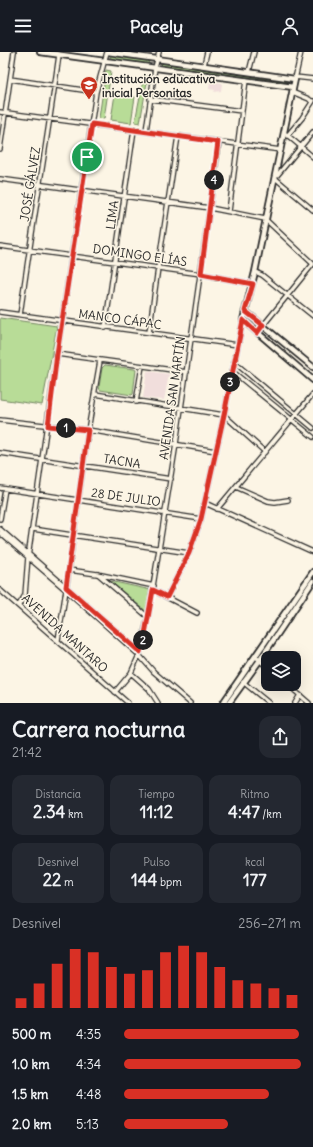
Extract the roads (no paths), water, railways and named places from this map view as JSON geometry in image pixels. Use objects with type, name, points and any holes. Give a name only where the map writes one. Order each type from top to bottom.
[{"type":"street","points":[[0,149],[14,52]]},
{"type":"street","points":[[40,52],[246,80],[293,90],[313,102],[302,118],[286,134]]},
{"type":"street","points":[[19,606],[25,595],[57,354],[63,322],[96,92],[107,52],[249,72],[313,79]]},
{"type":"street","points":[[146,131],[154,68],[159,52]]},
{"type":"street","points":[[204,65],[207,52]]},
{"type":"street","points":[[249,72],[254,52]]},
{"type":"street","points":[[167,597],[189,553],[205,503],[243,320],[253,284],[281,150],[286,134],[295,78],[301,52]]},
{"type":"street","name":"JOSÉ GÁLVEZ","points":[[20,315],[59,55]]},
{"type":"street","points":[[10,79],[96,92]]},
{"type":"street","points":[[229,211],[246,80]]},
{"type":"street","points":[[150,99],[242,111]]},
{"type":"street","points":[[0,112],[281,150]]},
{"type":"street","name":"LIMA","points":[[105,328],[134,130]]},
{"type":"street","points":[[275,178],[313,132]]},
{"type":"street","points":[[286,134],[313,157]]},
{"type":"street","points":[[149,333],[167,202],[178,136]]},
{"type":"street","name":"AVENIDA SAN MARTÍN","points":[[116,692],[131,673],[139,654],[148,617],[166,513],[187,372],[218,142]]},
{"type":"street","points":[[275,178],[313,210]]},
{"type":"street","points":[[0,179],[210,208],[266,219],[313,264],[257,333]]},
{"type":"street","name":"DOMINGO ELÍAS","points":[[0,246],[201,274],[253,284]]},
{"type":"street","points":[[255,272],[262,275],[313,316]]},
{"type":"street","points":[[245,311],[313,367]]},
{"type":"street","name":"MANCO CÁPAC","points":[[0,312],[105,328],[238,345]]},
{"type":"street","points":[[243,320],[313,380]]},
{"type":"street","points":[[57,354],[187,372]]},
{"type":"street","points":[[58,640],[88,430],[100,361]]},
{"type":"street","points":[[234,362],[313,428]]},
{"type":"street","points":[[136,402],[142,366]]},
{"type":"street","points":[[232,371],[313,437]]},
{"type":"street","points":[[261,395],[266,389]]},
{"type":"street","points":[[95,394],[136,402],[224,415],[264,452]]},
{"type":"street","points":[[217,509],[313,394]]},
{"type":"street","points":[[0,420],[88,430],[216,451]]},
{"type":"street","name":"TACNA","points":[[0,453],[171,479]]},
{"type":"street","points":[[236,486],[268,502],[288,500]]},
{"type":"street","name":"28 DE JULIO","points":[[0,488],[201,519]]},
{"type":"street","points":[[0,519],[5,489]]},
{"type":"street","points":[[205,503],[313,552]]},
{"type":"street","points":[[0,529],[139,654],[154,672],[190,703]]},
{"type":"street","points":[[33,529],[189,553]]},
{"type":"street","points":[[0,533],[29,556]]},
{"type":"street","points":[[69,570],[97,574],[153,588],[197,613]]},
{"type":"street","points":[[228,703],[291,609],[313,572]]},
{"type":"street","points":[[97,574],[148,617]]},
{"type":"street","points":[[291,609],[313,581]]},
{"type":"street","name":"AVENIDA MANTARO","points":[[0,590],[128,703]]},
{"type":"street","points":[[258,659],[261,662]]},
{"type":"street","points":[[223,703],[258,659]]},
{"type":"street","points":[[131,673],[149,690],[158,703]]},
{"type":"street","points":[[243,682],[267,702]]},
{"type":"street","points":[[295,691],[309,703]]},
{"type":"street","points":[[295,703],[300,696]]},
{"type":"place","name":"Institución educativa inicial Personitas","points":[[89,100]]}]
